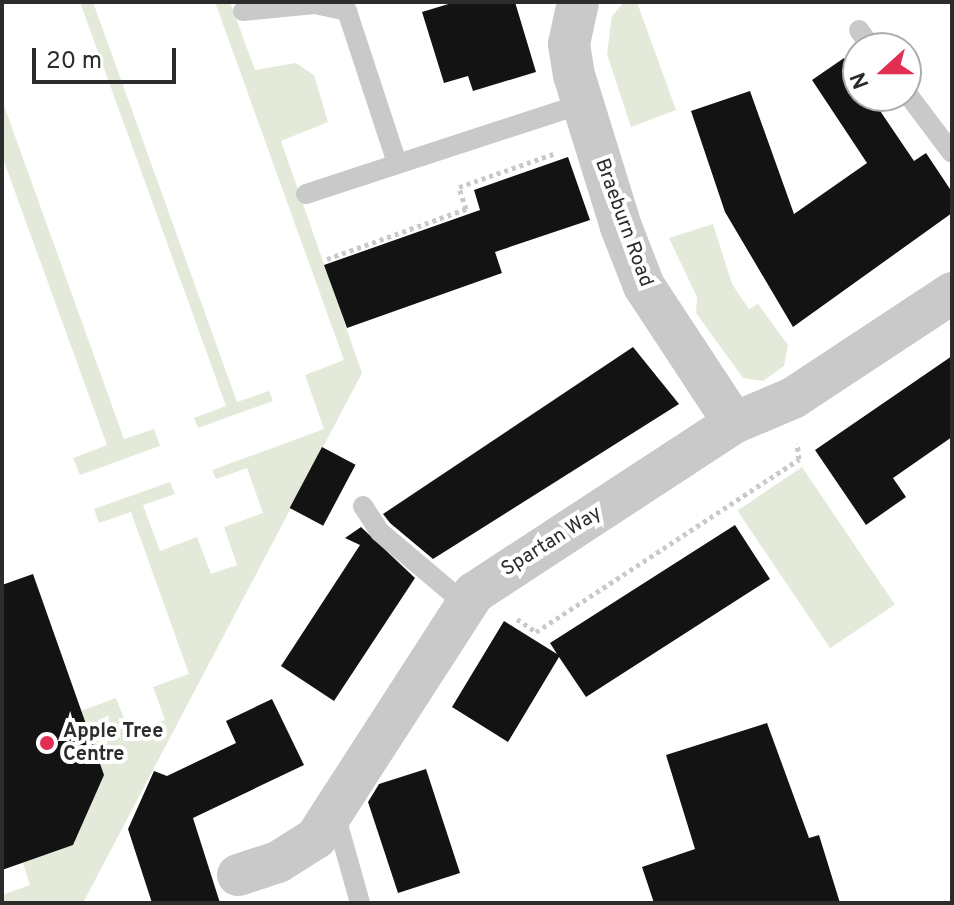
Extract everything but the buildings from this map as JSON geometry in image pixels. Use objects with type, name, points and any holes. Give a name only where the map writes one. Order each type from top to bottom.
[{"type":"street","name":"Braeburn Road","points":[[578,2],[569,44],[587,122],[644,286],[734,423]]},
{"type":"street","name":"Spartan Way","points":[[238,875],[301,849],[334,812],[469,598],[734,423],[793,398],[952,293]]},
{"type":"lane","points":[[243,11],[315,4],[347,11],[397,163]]},
{"type":"lane","points":[[921,112],[952,153]]},
{"type":"lane","points":[[306,194],[397,163],[587,122]]},
{"type":"lane","points":[[363,506],[392,544],[469,598]]},
{"type":"lane","points":[[334,812],[360,903]]},
{"type":"path","points":[[327,259],[466,209],[459,187],[587,122]]},
{"type":"path","points":[[469,598],[536,632],[799,459],[793,398]]},
{"type":"green space","points":[[80,2],[93,2],[237,402],[269,391],[273,401],[198,428],[194,418],[226,406]]},
{"type":"green space","points":[[215,2],[230,2],[255,70],[296,63],[314,75],[328,122],[281,141],[362,373],[83,903],[2,903],[2,895],[30,885],[23,863],[73,845],[81,711],[116,698],[130,734],[165,720],[153,687],[189,674],[131,512],[99,523],[94,509],[170,482],[175,494],[143,505],[160,551],[197,537],[211,574],[237,565],[224,527],[263,513],[247,468],[216,479],[212,470],[324,429],[305,375],[344,360]]},
{"type":"green space","points":[[624,2],[637,2],[676,110],[631,127],[607,54],[612,16]]},
{"type":"green space","points":[[2,100],[124,439],[154,429],[160,446],[80,475],[73,458],[107,445],[2,156]]},
{"type":"green space","points":[[713,224],[732,284],[749,309],[758,304],[788,345],[784,366],[763,381],[743,378],[696,313],[697,297],[669,238]]},
{"type":"green space","points":[[802,467],[895,605],[830,648],[737,511]]},
{"type":"place","name":"Apple Tree Centre","points":[[47,743]]}]
